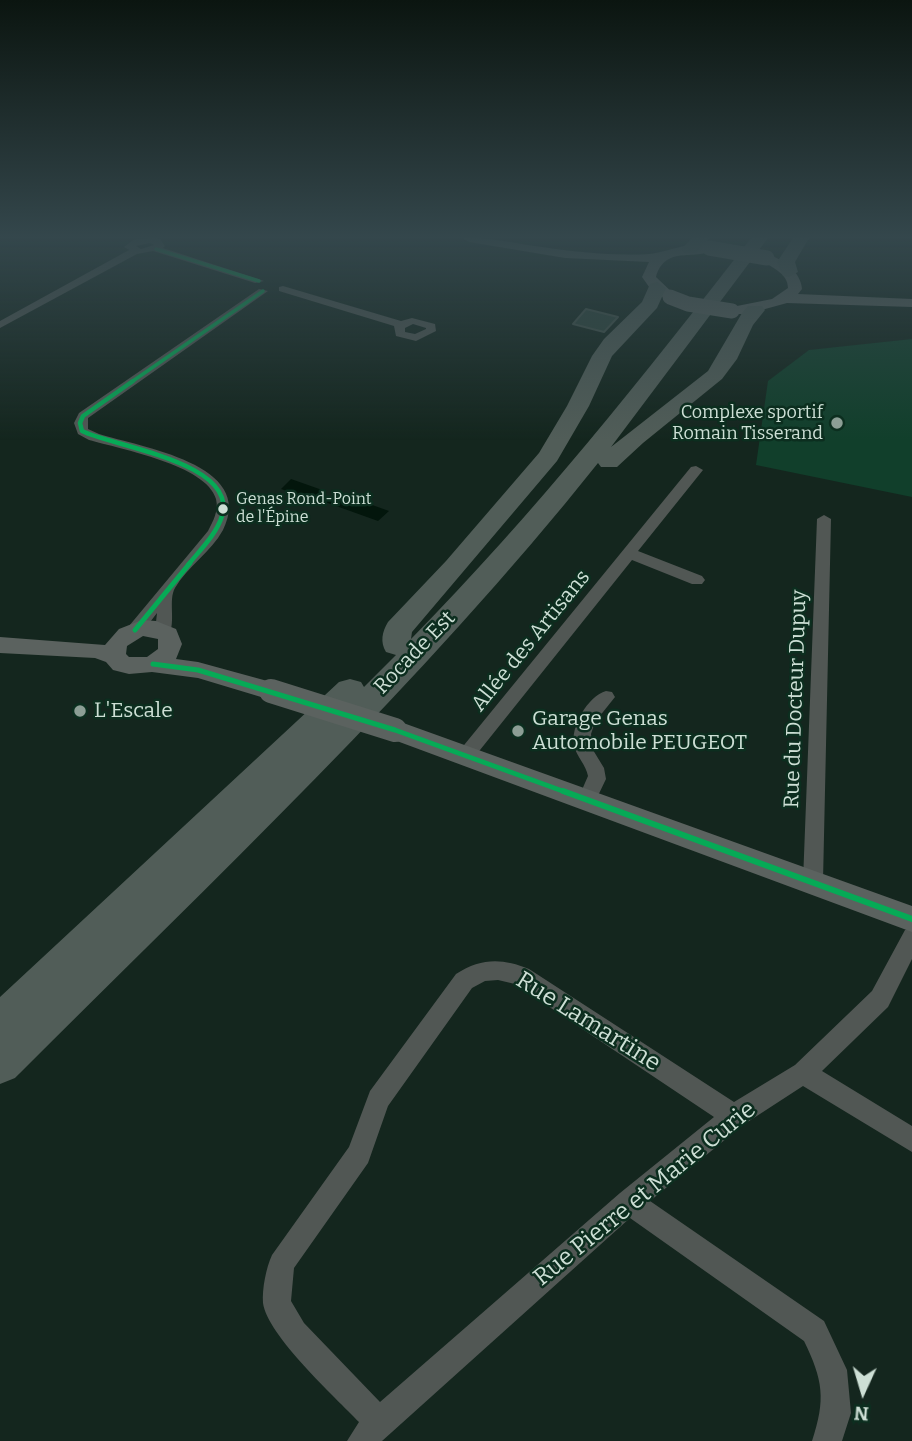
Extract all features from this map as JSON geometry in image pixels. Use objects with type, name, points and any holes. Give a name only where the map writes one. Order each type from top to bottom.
[{"type":"highway","points":[[396,645],[398,629],[463,558],[549,456],[578,406],[602,356],[611,343],[649,305]]},
{"type":"highway","name":"Rocade Est","points":[[0,1026],[396,645],[559,469],[691,305]]},
{"type":"highway","name":"Rocade Est","points":[[0,1063],[330,741],[436,632],[578,474],[716,305]]},
{"type":"highway","points":[[436,632],[453,629],[619,450],[714,375],[729,358],[746,318],[743,311]]},
{"type":"main road","points":[[694,305],[743,311],[775,305]]},
{"type":"main road","points":[[0,645],[96,650],[124,641],[149,628],[167,638],[198,670]]},
{"type":"main road","points":[[153,664],[167,654],[167,638]]},
{"type":"main road","points":[[124,641],[121,664],[128,667],[153,664],[198,670],[395,730],[912,919]]},
{"type":"street","points":[[0,325],[34,305]]},
{"type":"street","points":[[124,641],[216,531],[224,509],[216,486],[206,476],[187,467],[94,437],[82,431],[80,423],[90,409],[234,305]]},
{"type":"street","points":[[344,305],[401,325]]},
{"type":"street","name":"Allée des Artisans","points":[[466,755],[696,470]]},
{"type":"street","name":"Rue du Docteur Dupuy","points":[[813,881],[824,519]]},
{"type":"street","points":[[629,553],[697,580]]},
{"type":"street","points":[[167,588],[167,638]]},
{"type":"street","points":[[587,799],[597,779],[581,739],[588,716],[606,697]]},
{"type":"street","name":"Rue Pierre et Marie Curie","points":[[370,1432],[629,1202],[734,1116],[803,1073],[880,999],[912,937]]},
{"type":"street","name":"Rue Lamartine","points":[[370,1432],[294,1333],[278,1304],[281,1264],[359,1154],[378,1099],[464,981],[476,973],[495,967],[521,976],[734,1116]]},
{"type":"street","points":[[803,1073],[912,1140]]},
{"type":"street","points":[[629,1202],[814,1331],[833,1370],[836,1413],[827,1441]]},
{"type":"green space","name":"Complexe sportif Romain Tisserand","points":[[912,339],[912,497],[756,465],[768,381],[809,350]]},
{"type":"shaded area","points":[[291,479],[325,491],[315,500],[281,489]]},
{"type":"shaded area","points":[[336,492],[389,511],[378,521],[325,502]]},
{"type":"building","points":[[586,309],[618,317],[604,332],[573,324]]},
{"type":"transit line","points":[[135,630],[215,532],[223,513],[223,501],[216,488],[204,476],[168,458],[94,437],[82,431],[80,423],[83,416],[242,305]]},
{"type":"transit line","points":[[153,664],[198,670],[395,730],[912,919]]},
{"type":"place","name":"Complexe sportif Romain Tisserand","points":[[837,423]]},
{"type":"place","name":"Genas Rond-Point de l'Épine","points":[[223,509]]},
{"type":"place","name":"L'Escale","points":[[80,711]]},
{"type":"place","name":"Garage Genas Automobile PEUGEOT","points":[[518,731]]}]
